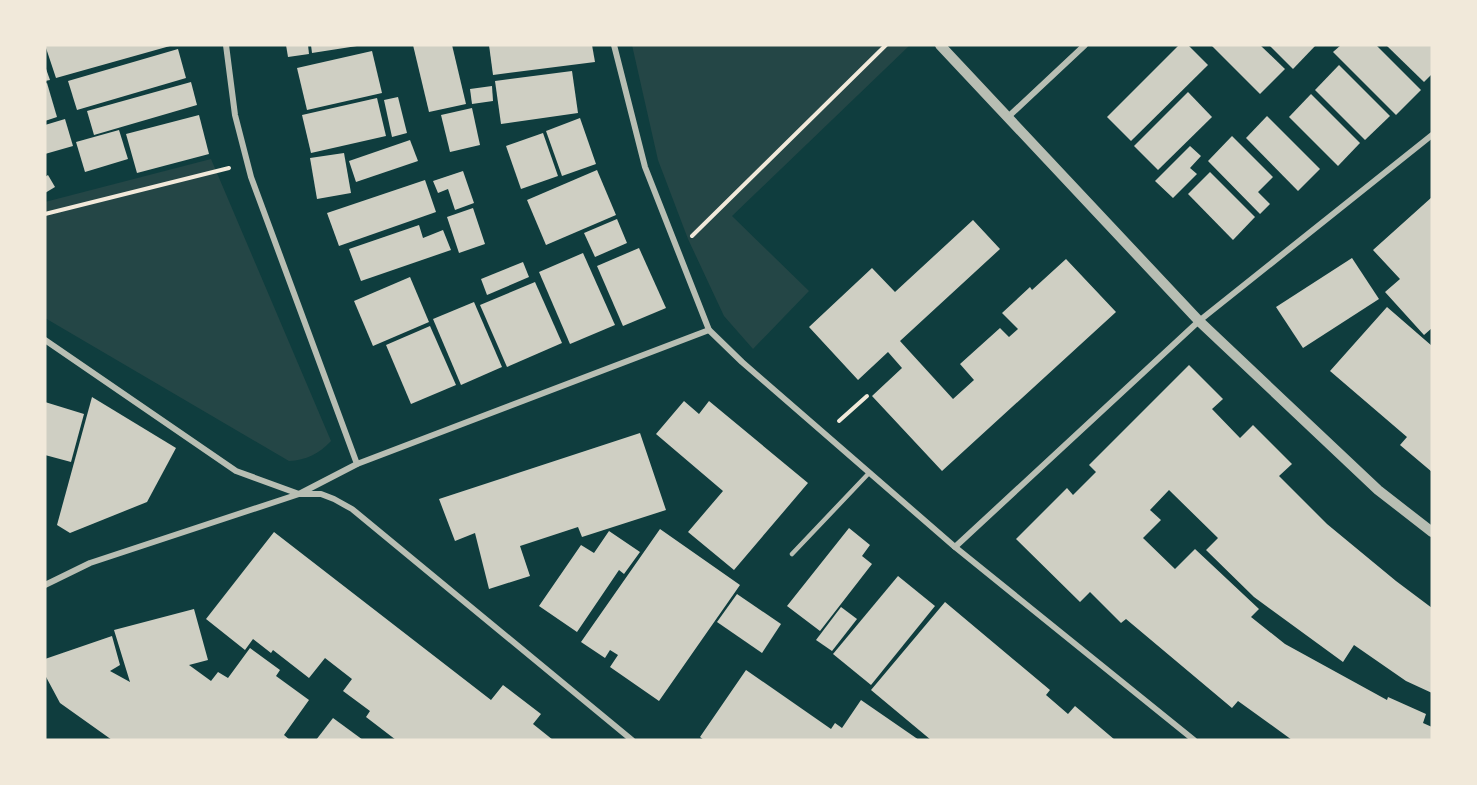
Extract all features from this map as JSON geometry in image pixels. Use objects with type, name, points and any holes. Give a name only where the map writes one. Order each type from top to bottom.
[{"type":"street","points":[[226,45],[235,115],[248,165],[266,220],[357,464]]},
{"type":"street","points":[[614,45],[645,167],[709,330],[742,362],[955,547],[1194,740]]},
{"type":"street","points":[[940,45],[1199,321],[1378,490],[1432,532]]},
{"type":"street","points":[[1008,117],[1085,45]]},
{"type":"street","points":[[955,547],[1199,321],[1432,135]]},
{"type":"street","points":[[45,585],[90,563],[299,494],[357,464],[709,330]]},
{"type":"street","points":[[45,340],[236,471],[299,494],[321,494],[352,508],[632,740]]},
{"type":"lane","points":[[792,554],[869,473]]},
{"type":"path","points":[[678,250],[886,45]]},
{"type":"path","points":[[45,214],[248,165]]},
{"type":"path","points":[[824,434],[867,396]]},
{"type":"shaded area","points":[[632,45],[910,45],[732,216],[809,291],[753,349],[724,316],[688,239],[658,160]]},
{"type":"shaded area","points":[[211,159],[331,441],[307,458],[289,461],[45,318],[45,202]]},
{"type":"building","points":[[45,45],[170,45],[170,46],[56,78]]},
{"type":"building","points":[[286,45],[308,45],[309,54],[288,57]]},
{"type":"building","points":[[311,45],[357,45],[357,46],[312,53]]},
{"type":"building","points":[[413,45],[452,45],[466,104],[429,112]]},
{"type":"building","points":[[489,45],[592,45],[595,62],[493,75]]},
{"type":"building","points":[[1179,45],[1188,45],[1208,65],[1131,141],[1107,117]]},
{"type":"building","points":[[1211,45],[1260,45],[1285,69],[1260,94]]},
{"type":"building","points":[[1269,45],[1316,45],[1293,69]]},
{"type":"building","points":[[1341,45],[1376,45],[1421,90],[1396,115],[1333,52]]},
{"type":"building","points":[[1386,45],[1432,45],[1432,74],[1424,82]]},
{"type":"building","points":[[178,49],[186,78],[77,110],[68,81]]},
{"type":"building","points":[[372,51],[382,93],[307,110],[297,68]]},
{"type":"building","points":[[1339,65],[1390,116],[1365,140],[1315,90]]},
{"type":"building","points":[[45,66],[50,80],[45,81]]},
{"type":"building","points":[[572,71],[578,113],[501,124],[495,81]]},
{"type":"building","points":[[191,82],[197,105],[94,135],[87,111]]},
{"type":"building","points":[[47,83],[57,117],[45,121],[45,84]]},
{"type":"building","points":[[492,86],[493,101],[472,104],[470,89]]},
{"type":"building","points":[[1188,92],[1212,117],[1158,170],[1134,146]]},
{"type":"building","points":[[1311,94],[1360,143],[1338,166],[1289,117]]},
{"type":"building","points":[[398,97],[407,133],[392,137],[384,100]]},
{"type":"building","points":[[377,98],[386,136],[311,153],[302,115]]},
{"type":"building","points":[[472,108],[480,145],[450,152],[441,115]]},
{"type":"building","points":[[199,115],[209,154],[137,173],[126,134]]},
{"type":"building","points":[[1267,116],[1320,169],[1298,191],[1246,138]]},
{"type":"building","points":[[580,118],[596,164],[562,176],[546,131]]},
{"type":"building","points":[[65,119],[73,146],[45,154],[45,125]]},
{"type":"building","points":[[119,130],[128,159],[85,172],[76,142]]},
{"type":"building","points":[[543,133],[558,176],[521,189],[506,146]]},
{"type":"building","points":[[1232,136],[1273,177],[1258,192],[1270,204],[1260,214],[1208,161]]},
{"type":"building","points":[[410,140],[418,161],[356,182],[349,161]]},
{"type":"building","points":[[1190,146],[1201,156],[1190,168],[1197,174],[1173,198],[1155,181]]},
{"type":"building","points":[[344,153],[351,193],[317,199],[310,158]]},
{"type":"building","points":[[597,170],[616,215],[546,245],[527,200]]},
{"type":"building","points":[[463,171],[474,203],[455,210],[448,189],[438,193],[433,181]]},
{"type":"building","points":[[1210,172],[1255,217],[1233,240],[1188,194]]},
{"type":"building","points":[[48,175],[55,187],[45,193],[45,177]]},
{"type":"building","points":[[425,180],[436,212],[339,246],[327,213]]},
{"type":"building","points":[[1432,197],[1432,328],[1424,335],[1385,292],[1400,279],[1373,250]]},
{"type":"building","points":[[473,208],[485,244],[459,253],[447,217]]},
{"type":"building","points":[[617,219],[627,243],[595,257],[584,233]]},
{"type":"building","points":[[973,220],[1000,249],[900,341],[953,399],[974,380],[960,364],[1000,328],[1009,337],[1018,329],[1002,313],[1030,287],[1032,290],[1066,259],[1116,312],[942,471],[872,396],[902,368],[888,352],[858,380],[809,327],[872,268],[895,292]]},
{"type":"building","points":[[419,225],[423,238],[443,230],[451,250],[361,281],[349,249]]},
{"type":"building","points":[[639,248],[666,308],[623,326],[597,266]]},
{"type":"building","points":[[583,253],[615,325],[570,344],[539,272]]},
{"type":"building","points":[[1352,258],[1379,299],[1303,348],[1276,307]]},
{"type":"building","points":[[523,262],[529,277],[487,295],[481,279]]},
{"type":"building","points":[[410,277],[429,322],[373,346],[354,301]]},
{"type":"building","points":[[535,282],[562,343],[507,367],[480,305]]},
{"type":"building","points":[[474,302],[502,367],[461,385],[433,319]]},
{"type":"building","points":[[1387,307],[1432,346],[1432,472],[1400,445],[1407,437],[1330,371]]},
{"type":"building","points":[[430,326],[456,385],[411,404],[386,345]]},
{"type":"building","points":[[1189,365],[1223,399],[1212,409],[1240,438],[1253,425],[1292,464],[1279,476],[1327,524],[1432,608],[1432,693],[1406,681],[1354,645],[1343,662],[1254,597],[1206,550],[1218,538],[1169,490],[1150,510],[1161,520],[1143,538],[1175,569],[1195,549],[1259,609],[1251,617],[1285,644],[1387,700],[1388,697],[1426,714],[1423,723],[1432,727],[1432,740],[1292,740],[1238,701],[1232,708],[1126,619],[1121,623],[1090,592],[1080,602],[1016,539],[1067,488],[1073,495],[1096,472],[1089,465]]},
{"type":"building","points":[[92,397],[176,448],[147,502],[70,533],[57,525]]},
{"type":"building","points":[[684,401],[699,414],[709,401],[808,483],[734,570],[688,532],[723,491],[656,434]]},
{"type":"building","points":[[45,402],[84,414],[71,462],[45,455]]},
{"type":"building","points":[[640,433],[666,510],[582,537],[578,527],[520,546],[530,576],[489,589],[475,533],[455,541],[439,499]]},
{"type":"building","points":[[849,528],[870,545],[862,556],[872,564],[820,631],[787,606]]},
{"type":"building","points":[[660,529],[740,585],[659,701],[610,667],[618,655],[610,650],[605,658],[581,642]]},
{"type":"building","points":[[609,531],[640,552],[624,574],[619,570],[577,632],[539,606],[581,545],[594,553]]},
{"type":"building","points":[[274,532],[491,700],[503,685],[541,714],[533,724],[553,740],[396,740],[366,717],[370,711],[343,691],[352,679],[325,658],[309,678],[273,650],[271,653],[253,639],[245,650],[206,619]]},
{"type":"building","points":[[898,576],[935,606],[871,685],[833,654]]},
{"type":"building","points":[[737,594],[781,624],[762,653],[717,622]]},
{"type":"building","points":[[945,602],[1050,690],[1046,695],[1068,714],[1075,706],[1115,740],[931,740],[871,690]]},
{"type":"building","points":[[841,607],[857,619],[832,651],[816,640]]},
{"type":"building","points":[[194,609],[208,660],[189,665],[211,681],[218,672],[228,678],[250,648],[280,670],[276,676],[309,700],[284,735],[290,740],[112,740],[60,703],[45,675],[45,659],[112,636],[120,665],[110,671],[130,682],[114,630]]},
{"type":"building","points":[[746,670],[831,729],[835,723],[842,728],[861,700],[919,740],[704,740],[700,737]]},
{"type":"building","points":[[333,718],[363,740],[316,740]]}]
